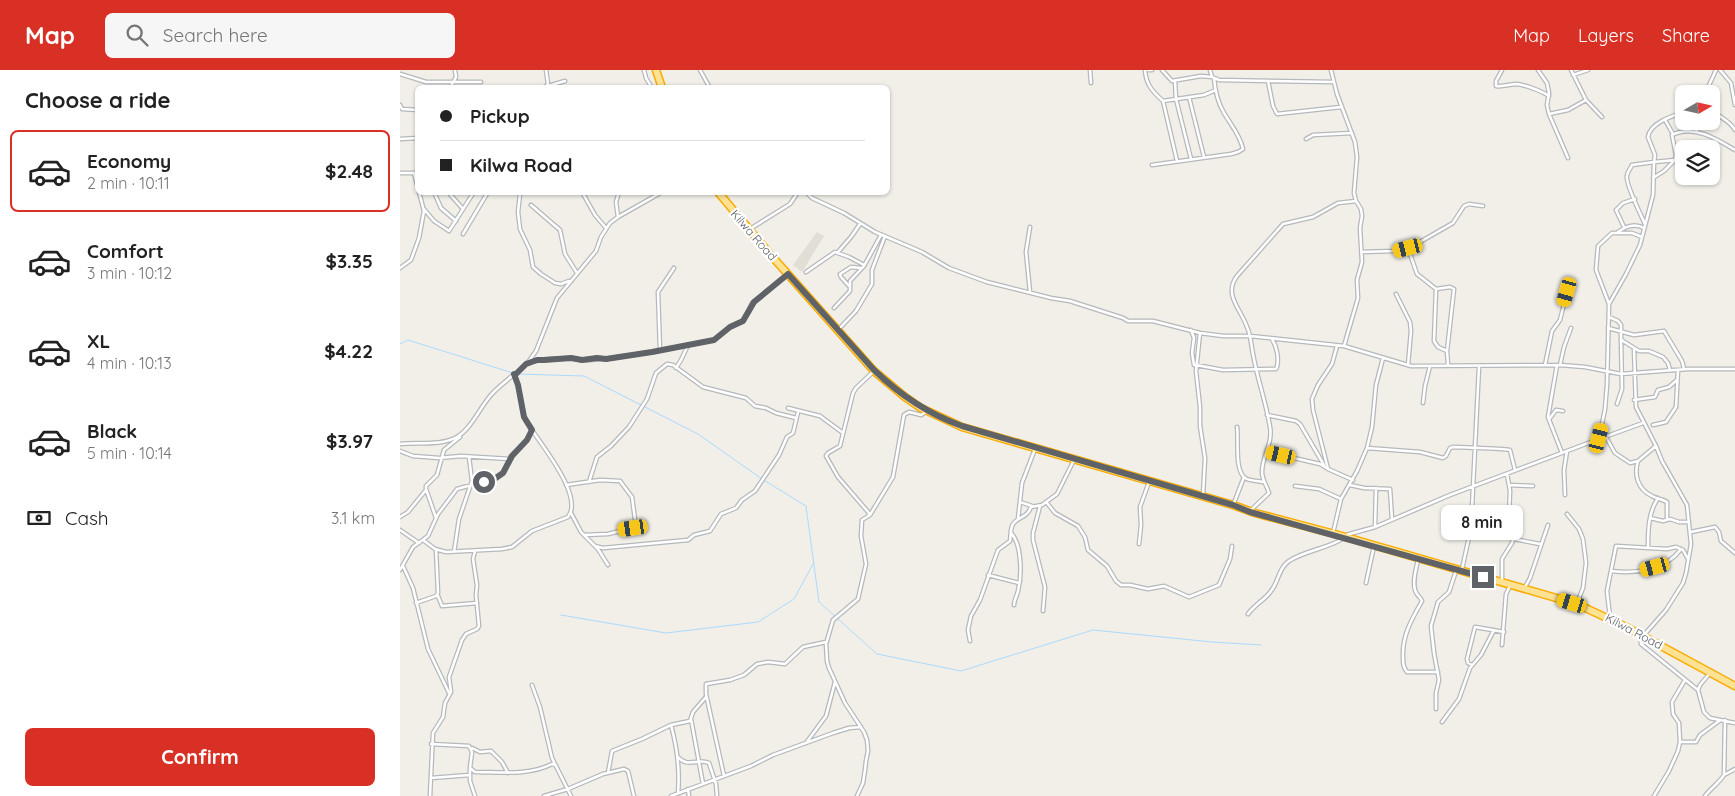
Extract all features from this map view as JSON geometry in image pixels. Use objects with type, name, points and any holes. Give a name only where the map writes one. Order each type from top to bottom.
[{"type":"highway","points":[[656,70],[661,85]]},
{"type":"highway","name":"Kilwa Road","points":[[721,195],[874,370],[905,397],[928,411],[962,426],[1203,496],[1250,512],[1577,604],[1610,618],[1735,686]]},
{"type":"street","points":[[452,83],[456,70]]},
{"type":"street","points":[[546,70],[548,85]]},
{"type":"street","points":[[644,70],[650,85]]},
{"type":"street","points":[[700,70],[708,85]]},
{"type":"street","points":[[1090,70],[1091,83]]},
{"type":"street","points":[[1152,70],[1147,70],[1148,84],[1155,95],[1163,101],[1177,161]]},
{"type":"street","points":[[1162,70],[1170,81],[1201,76],[1213,77],[1219,80],[1334,82]]},
{"type":"street","points":[[1152,165],[1230,154],[1242,149],[1239,138],[1223,111],[1210,70]]},
{"type":"street","points":[[1331,70],[1357,148],[1354,186],[1356,200],[1361,209],[1362,262],[1357,280],[1358,298],[1344,346]]},
{"type":"street","points":[[1502,70],[1496,81],[1496,86],[1517,84],[1541,91],[1549,96]]},
{"type":"street","points":[[1538,70],[1547,83],[1549,114],[1568,158]]},
{"type":"street","points":[[1570,70],[1586,100],[1602,117]]},
{"type":"street","points":[[1573,75],[1588,70]]},
{"type":"street","points":[[1710,85],[1718,70],[1731,83],[1735,105]]},
{"type":"street","points":[[400,74],[432,83],[481,82]]},
{"type":"street","points":[[551,85],[565,81]]},
{"type":"street","points":[[1175,81],[1176,99],[1191,159]]},
{"type":"street","points":[[1268,81],[1273,106],[1277,114],[1342,106]]},
{"type":"street","points":[[1163,101],[1211,94],[1216,90]]},
{"type":"street","points":[[1189,97],[1204,157]]},
{"type":"street","points":[[1549,114],[1568,110],[1586,100]]},
{"type":"street","points":[[400,105],[402,109],[415,110]]},
{"type":"street","points":[[1609,304],[1626,274],[1642,237],[1653,195],[1655,155],[1648,134],[1656,125],[1675,116]]},
{"type":"street","points":[[1720,117],[1728,120],[1735,130]]},
{"type":"street","points":[[1653,178],[1669,167],[1676,158],[1673,134],[1665,120]]},
{"type":"street","points":[[1673,134],[1697,131],[1726,143],[1735,150]]},
{"type":"street","points":[[1306,139],[1310,136],[1352,133]]},
{"type":"street","points":[[400,139],[415,138]]},
{"type":"street","points":[[1644,226],[1635,199],[1630,192],[1626,176],[1631,166],[1661,160],[1674,161]]},
{"type":"street","points":[[400,172],[415,173]]},
{"type":"street","points":[[420,195],[424,208],[434,221],[448,231],[472,195]]},
{"type":"street","points":[[435,195],[441,208],[456,221]]},
{"type":"street","points":[[451,195],[463,209]]},
{"type":"street","points":[[463,234],[486,195]]},
{"type":"street","points":[[520,195],[518,208],[520,229],[530,250],[533,267],[555,283],[561,284],[571,280]]},
{"type":"street","points":[[584,195],[597,218],[606,228]]},
{"type":"street","points":[[618,195],[616,202],[618,217]]},
{"type":"street","points":[[400,517],[408,512],[437,475],[444,450],[458,440],[492,394],[516,374],[533,356],[557,298],[596,251],[606,228],[618,217],[657,195]]},
{"type":"street","points":[[749,229],[790,204],[796,195]]},
{"type":"street","points":[[809,195],[883,236],[922,252],[949,268],[987,282],[1070,301],[1127,321],[1152,321],[1200,333],[1223,336],[1250,336],[1344,346],[1408,365],[1479,367],[1559,365],[1585,367],[1621,374],[1684,369],[1735,369]]},
{"type":"street","points":[[1624,227],[1616,210],[1623,203],[1635,199]]},
{"type":"street","points":[[1250,512],[1269,494],[1262,472],[1271,434],[1262,389],[1255,369],[1250,336],[1237,310],[1231,292],[1232,284],[1283,224],[1313,217],[1338,203],[1356,200]]},
{"type":"street","points":[[1362,252],[1394,251],[1408,248],[1453,223],[1464,206],[1469,204],[1483,206]]},
{"type":"street","points":[[531,205],[560,230],[566,256],[577,273]]},
{"type":"street","points":[[400,268],[411,260],[418,242],[424,208]]},
{"type":"street","points":[[838,252],[852,237],[860,224]]},
{"type":"street","points":[[1616,233],[1624,227],[1644,226]]},
{"type":"street","points":[[1030,227],[1026,252],[1030,292]]},
{"type":"street","points":[[1599,438],[1605,409],[1609,304],[1596,270],[1597,250],[1603,239],[1612,233],[1632,233],[1642,237]]},
{"type":"street","points":[[834,308],[846,296],[850,290],[850,281],[864,266],[883,236]]},
{"type":"street","points":[[838,330],[856,311],[872,284],[872,270],[883,236]]},
{"type":"street","points":[[1408,248],[1418,274],[1436,289],[1452,287],[1454,289],[1447,351],[1448,365]]},
{"type":"street","points":[[806,272],[833,252],[838,252],[864,266]]},
{"type":"street","points":[[850,287],[841,278],[840,274],[851,267],[864,266]]},
{"type":"street","points":[[660,350],[658,292],[674,268]]},
{"type":"street","points":[[526,364],[538,359],[605,359],[712,340],[730,327],[743,321],[754,302],[788,274]]},
{"type":"street","points":[[1436,289],[1434,341],[1438,347],[1447,351]]},
{"type":"street","points":[[1545,365],[1552,331],[1560,320],[1567,292]]},
{"type":"street","points":[[1396,294],[1410,322],[1408,365]]},
{"type":"street","points":[[1609,317],[1620,323],[1622,332],[1622,389],[1617,404]]},
{"type":"street","points":[[1562,453],[1549,420],[1549,404],[1571,328]]},
{"type":"street","points":[[1608,328],[1634,335],[1664,331],[1682,361],[1684,369]]},
{"type":"street","points":[[1191,330],[1194,338],[1192,354],[1200,407],[1200,426],[1206,458],[1203,496]]},
{"type":"street","points":[[1196,380],[1200,333]]},
{"type":"street","points":[[1196,365],[1223,370],[1273,369],[1277,367],[1276,346],[1272,339]]},
{"type":"street","points":[[1621,339],[1639,351],[1653,352],[1663,357],[1668,363],[1670,370]]},
{"type":"street","points":[[676,368],[688,345]]},
{"type":"street","points":[[1328,469],[1312,399],[1318,385],[1332,364],[1337,346]]},
{"type":"street","points":[[1634,348],[1636,373],[1634,400],[1636,408],[1662,461],[1687,505],[1691,532],[1691,547],[1686,573],[1679,590],[1666,610],[1642,635],[1641,644],[1698,690],[1704,712],[1710,718],[1719,721]]},
{"type":"street","points":[[1333,534],[1342,499],[1367,448],[1372,427],[1376,385],[1383,358]]},
{"type":"street","points":[[589,482],[597,457],[625,433],[646,401],[656,373],[667,364],[671,364],[703,387],[746,398],[755,406],[796,418]]},
{"type":"street","points":[[1423,404],[1430,366]]},
{"type":"street","points":[[1436,710],[1436,693],[1439,680],[1431,626],[1438,602],[1449,592],[1459,570],[1471,528],[1479,367]]},
{"type":"street","points":[[869,515],[851,491],[838,478],[826,458],[828,453],[840,446],[856,388],[874,370]]},
{"type":"street","points":[[1653,424],[1666,422],[1675,409],[1678,370]]},
{"type":"street","points":[[514,374],[524,417],[556,464],[566,485],[571,502],[571,513],[584,535],[595,546],[608,565]]},
{"type":"street","points":[[1634,400],[1655,397],[1658,390],[1670,386],[1677,380]]},
{"type":"street","points":[[788,408],[820,416],[843,432]]},
{"type":"street","points":[[1549,420],[1556,410],[1563,411]]},
{"type":"street","points":[[857,796],[863,780],[868,751],[867,740],[845,702],[827,663],[826,642],[833,620],[858,599],[866,564],[861,536],[862,520],[869,515],[893,477],[905,414],[909,412],[922,415],[928,411]]},
{"type":"street","points":[[595,546],[603,548],[688,540],[694,535],[710,531],[722,514],[736,508],[742,500],[757,488],[779,454],[787,437],[794,433],[798,412]]},
{"type":"street","points":[[1267,415],[1296,421],[1300,424],[1324,465],[1328,469],[1352,480]]},
{"type":"street","points":[[1248,614],[1260,600],[1272,591],[1280,572],[1289,560],[1321,549],[1344,537],[1375,527],[1507,473],[1643,423]]},
{"type":"street","points":[[1233,505],[1244,477],[1238,462],[1237,427]]},
{"type":"street","points":[[400,570],[413,547],[430,532],[436,518],[457,489],[497,478],[503,473],[510,459],[527,440],[532,430]]},
{"type":"street","points":[[400,444],[441,442],[457,437],[462,433]]},
{"type":"street","points":[[1606,437],[1615,453],[1630,463],[1638,461],[1656,446]]},
{"type":"street","points":[[1018,519],[1022,482],[1036,447]]},
{"type":"street","points":[[1367,448],[1420,452],[1444,458],[1450,448],[1453,447],[1509,449],[1515,471]]},
{"type":"street","points":[[400,451],[413,456],[510,459]]},
{"type":"street","points":[[1565,495],[1564,470],[1567,451]]},
{"type":"street","points":[[1268,452],[1324,465]]},
{"type":"street","points":[[454,552],[459,519],[472,479],[469,457]]},
{"type":"street","points":[[1020,502],[1032,506],[1040,506],[1047,503],[1056,494],[1075,458]]},
{"type":"street","points":[[1638,461],[1637,479],[1647,493],[1667,503],[1667,519]]},
{"type":"street","points":[[1502,582],[1502,559],[1514,539],[1515,532],[1509,517],[1507,473]]},
{"type":"street","points":[[1244,477],[1264,482]]},
{"type":"street","points":[[566,485],[617,479],[622,482],[632,497],[636,526],[608,534],[584,535]]},
{"type":"street","points":[[1139,544],[1140,507],[1150,481]]},
{"type":"street","points":[[1350,485],[1389,488],[1391,491],[1392,519]]},
{"type":"street","points":[[1509,485],[1533,486]]},
{"type":"street","points":[[1295,486],[1323,490],[1342,499]]},
{"type":"street","points":[[1375,527],[1376,488]]},
{"type":"street","points":[[426,489],[436,518]]},
{"type":"street","points":[[1648,548],[1650,518],[1658,498]]},
{"type":"street","points":[[1047,503],[1055,513],[1078,526],[1085,537],[1088,550],[1106,566],[1116,581],[1121,584],[1148,589],[1164,586],[1187,597],[1196,596],[1219,585],[1230,558],[1232,546]]},
{"type":"street","points":[[970,641],[969,622],[980,600],[998,550],[1008,543],[1013,525],[1018,519],[1027,515],[1032,506]]},
{"type":"street","points":[[1040,506],[1033,540],[1046,587],[1043,611]]},
{"type":"street","points":[[423,540],[436,549],[446,552],[496,550],[511,547],[530,532],[568,517],[571,513]]},
{"type":"street","points":[[1567,514],[1579,529],[1583,540],[1586,563],[1583,588],[1577,604]]},
{"type":"street","points":[[1650,518],[1663,521],[1667,519],[1689,522]]},
{"type":"street","points":[[1524,589],[1530,578],[1540,544],[1548,526]]},
{"type":"street","points":[[1471,528],[1494,532],[1513,527]]},
{"type":"street","points":[[1691,532],[1715,527],[1719,532],[1721,541],[1735,554]]},
{"type":"street","points":[[400,530],[419,543]]},
{"type":"street","points":[[1011,533],[1016,539],[1020,558],[1019,583],[1014,606]]},
{"type":"street","points":[[1514,539],[1540,544]]},
{"type":"street","points":[[1366,583],[1374,546]]},
{"type":"street","points":[[1610,618],[1607,591],[1616,546],[1667,549],[1676,547],[1681,548],[1688,559]]},
{"type":"street","points":[[1612,571],[1633,572],[1655,567],[1670,559],[1681,548]]},
{"type":"street","points":[[436,549],[439,588],[437,595],[443,606],[477,603]]},
{"type":"street","points":[[430,796],[431,744],[433,733],[443,717],[445,703],[450,694],[449,677],[462,640],[466,634],[479,627],[477,585],[473,557],[475,551]]},
{"type":"street","points":[[1418,558],[1414,581],[1416,593],[1422,601],[1408,626],[1404,638],[1403,668],[1407,672],[1438,672]]},
{"type":"street","points":[[403,566],[413,588],[426,644],[450,694]]},
{"type":"street","points":[[988,575],[1019,583]]},
{"type":"street","points":[[1502,645],[1506,594],[1510,585]]},
{"type":"street","points":[[416,603],[437,595]]},
{"type":"street","points":[[1472,666],[1468,663],[1467,659],[1474,636],[1474,627],[1504,632]]},
{"type":"street","points":[[1442,722],[1459,699],[1472,666],[1481,655],[1494,630]]},
{"type":"street","points":[[724,776],[706,696],[706,684],[730,680],[744,675],[757,664],[787,663],[803,648],[826,642]]},
{"type":"street","points":[[1698,690],[1711,672]]},
{"type":"street","points":[[1654,796],[1669,771],[1680,742],[1679,723],[1673,714],[1672,705],[1673,698],[1678,694],[1685,680]]},
{"type":"street","points":[[805,744],[826,716],[836,681]]},
{"type":"street","points":[[532,685],[539,704],[552,758],[571,796]]},
{"type":"street","points":[[703,784],[691,719],[694,710],[706,696]]},
{"type":"street","points":[[608,773],[611,754],[615,749],[671,725],[691,719]]},
{"type":"street","points":[[1680,742],[1696,742],[1700,735],[1719,721],[1725,720],[1735,723]]},
{"type":"street","points":[[1705,796],[1713,786],[1720,782],[1724,775],[1725,720]]},
{"type":"street","points":[[671,725],[677,756],[678,793]]},
{"type":"street","points":[[671,796],[849,728],[861,728]]},
{"type":"street","points":[[431,744],[468,745],[480,752],[491,751],[502,762],[508,772]]},
{"type":"street","points":[[471,748],[470,775],[475,796]]},
{"type":"street","points":[[677,756],[682,762],[705,761],[709,764],[713,780],[716,784],[717,796]]},
{"type":"street","points":[[470,768],[475,772],[531,771],[555,764]]},
{"type":"street","points":[[1724,775],[1735,769]]},
{"type":"street","points":[[544,796],[568,789],[608,773],[626,770],[634,796]]},
{"type":"street","points":[[431,778],[470,775]]},
{"type":"street","points":[[688,789],[689,796]]},
{"type":"shaded area","points":[[817,232],[824,236],[802,272],[793,265]]},
{"type":"waterway","points":[[400,344],[408,340],[513,373]]},
{"type":"waterway","points":[[517,374],[584,376],[698,434],[762,479],[806,506],[819,602],[877,654],[961,671],[1093,630],[1261,645]]},
{"type":"waterway","points":[[561,615],[666,633],[758,622],[794,599],[813,564]]},
{"type":"route","points":[[484,482],[493,480],[503,473],[512,456],[527,440],[532,430],[524,417],[514,374],[526,364],[538,359],[606,359],[712,340],[730,327],[743,321],[747,311],[754,302],[788,274],[888,384],[921,408],[945,420],[1233,505],[1250,512],[1342,536],[1483,577]]}]
